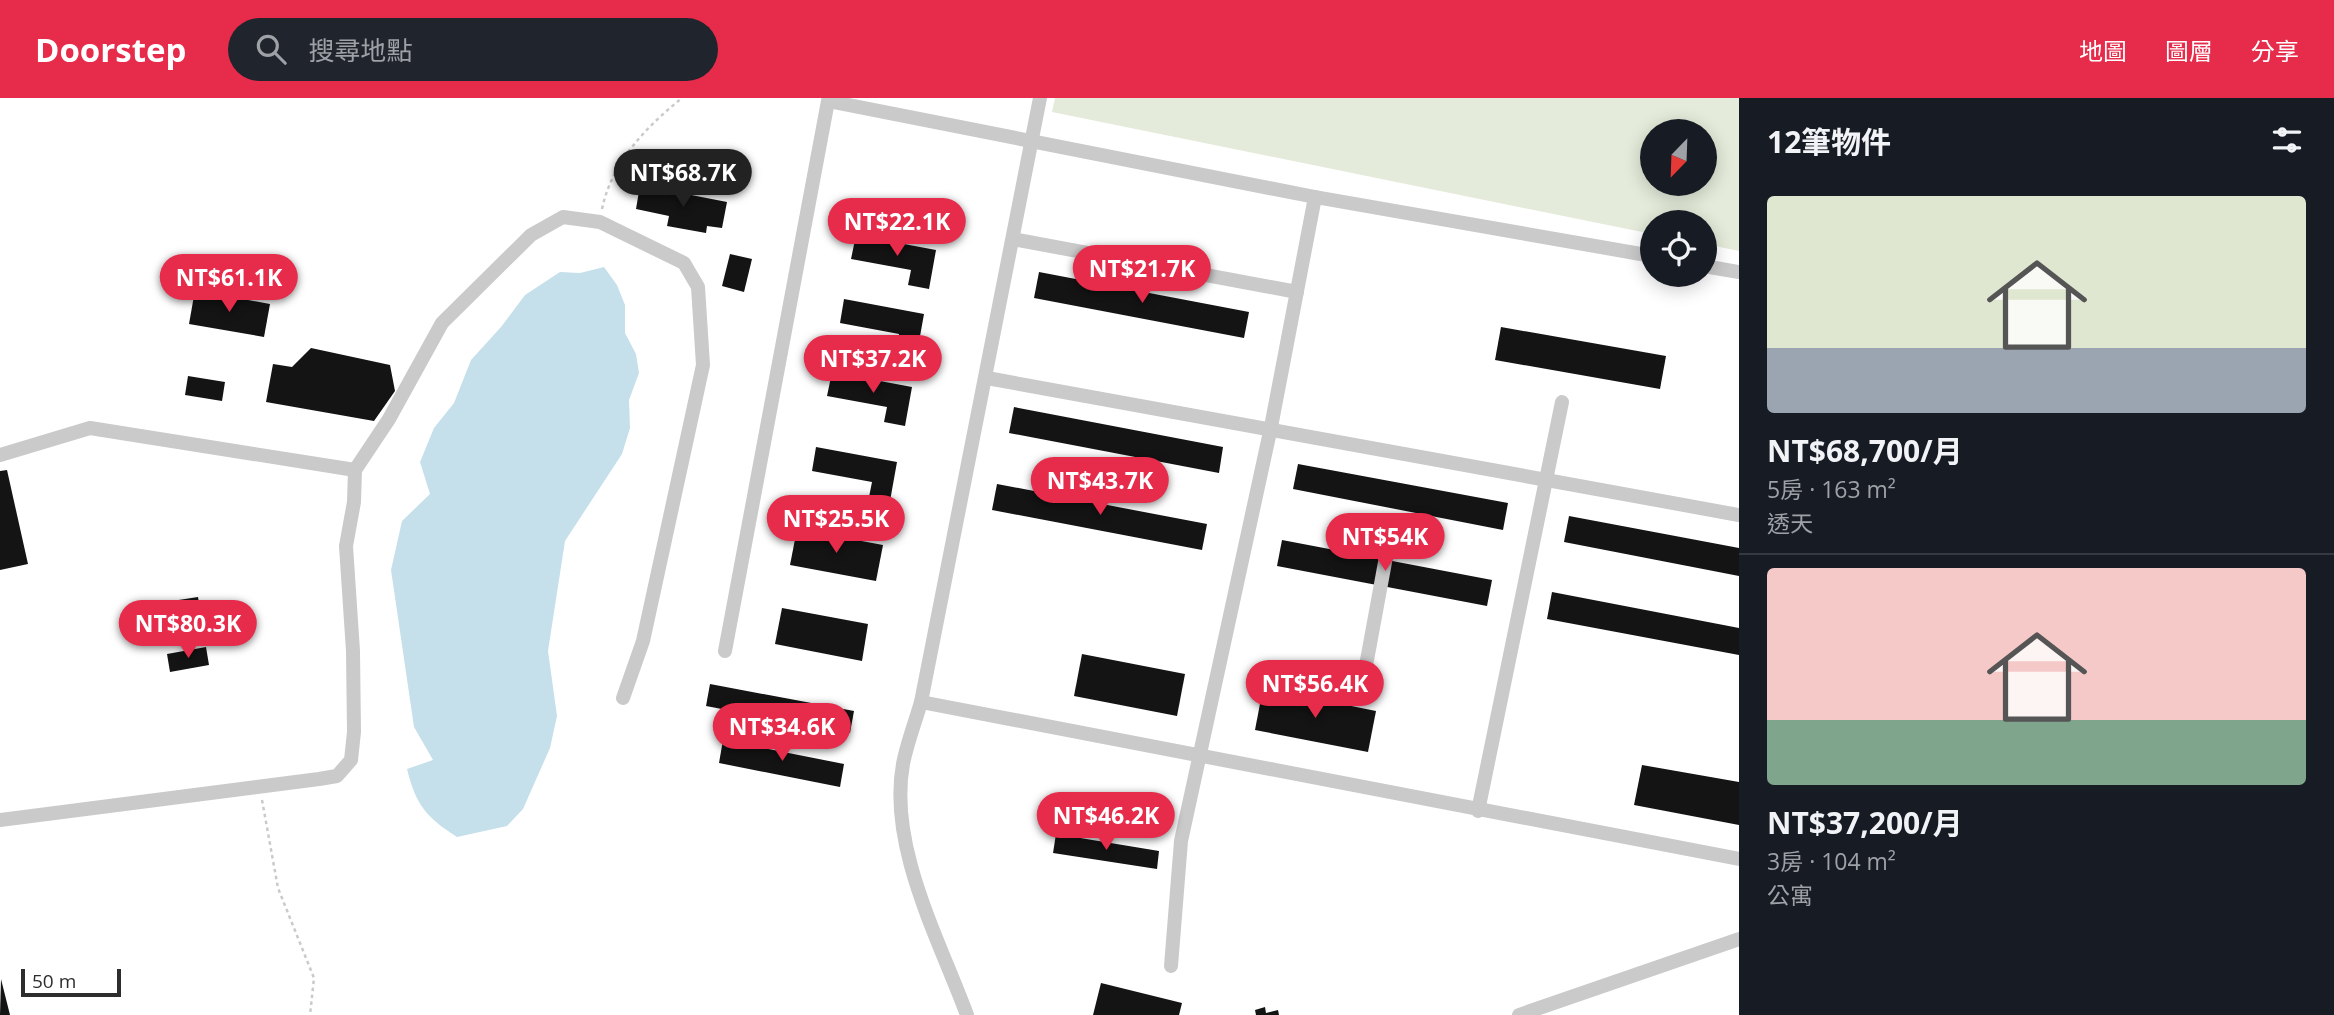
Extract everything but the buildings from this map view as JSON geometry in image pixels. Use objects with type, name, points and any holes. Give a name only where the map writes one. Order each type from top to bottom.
[{"type":"lane","points":[[967,1015],[910,864],[901,820],[903,765],[921,702],[987,378],[1040,98]]},
{"type":"lane","points":[[725,651],[828,101],[1315,197],[1640,255]]},
{"type":"lane","points":[[1171,966],[1181,841],[1271,427],[1315,197]]},
{"type":"lane","points":[[0,820],[337,775],[351,760],[354,732],[353,651],[346,546],[354,502],[355,470],[388,419],[442,323],[531,235],[563,217],[600,222],[684,263],[698,287],[703,365],[643,641],[623,698]]},
{"type":"lane","points":[[1013,239],[1297,292]]},
{"type":"lane","points":[[1717,268],[1739,272]]},
{"type":"lane","points":[[987,378],[1271,427],[1739,515]]},
{"type":"lane","points":[[1478,811],[1562,402]]},
{"type":"lane","points":[[0,455],[90,428],[355,470]]},
{"type":"lane","points":[[1363,682],[1390,535]]},
{"type":"lane","points":[[921,702],[1739,859]]},
{"type":"lane","points":[[1519,1015],[1739,939]]},
{"type":"path","points":[[600,222],[607,185],[631,146],[682,98]]},
{"type":"path","points":[[259,787],[278,888],[314,978],[310,1015]]},
{"type":"green space","points":[[1055,98],[1739,98],[1739,251],[1717,246],[1717,210],[1640,210],[1640,232],[1052,112]]},
{"type":"water","points":[[604,267],[617,285],[625,305],[625,333],[636,354],[639,373],[629,400],[630,428],[622,454],[565,541],[548,651],[557,716],[550,748],[523,809],[507,826],[457,837],[437,823],[424,809],[414,792],[407,769],[433,760],[414,727],[391,570],[402,521],[430,494],[420,462],[434,428],[454,403],[471,360],[525,295],[560,272],[580,273]]}]
